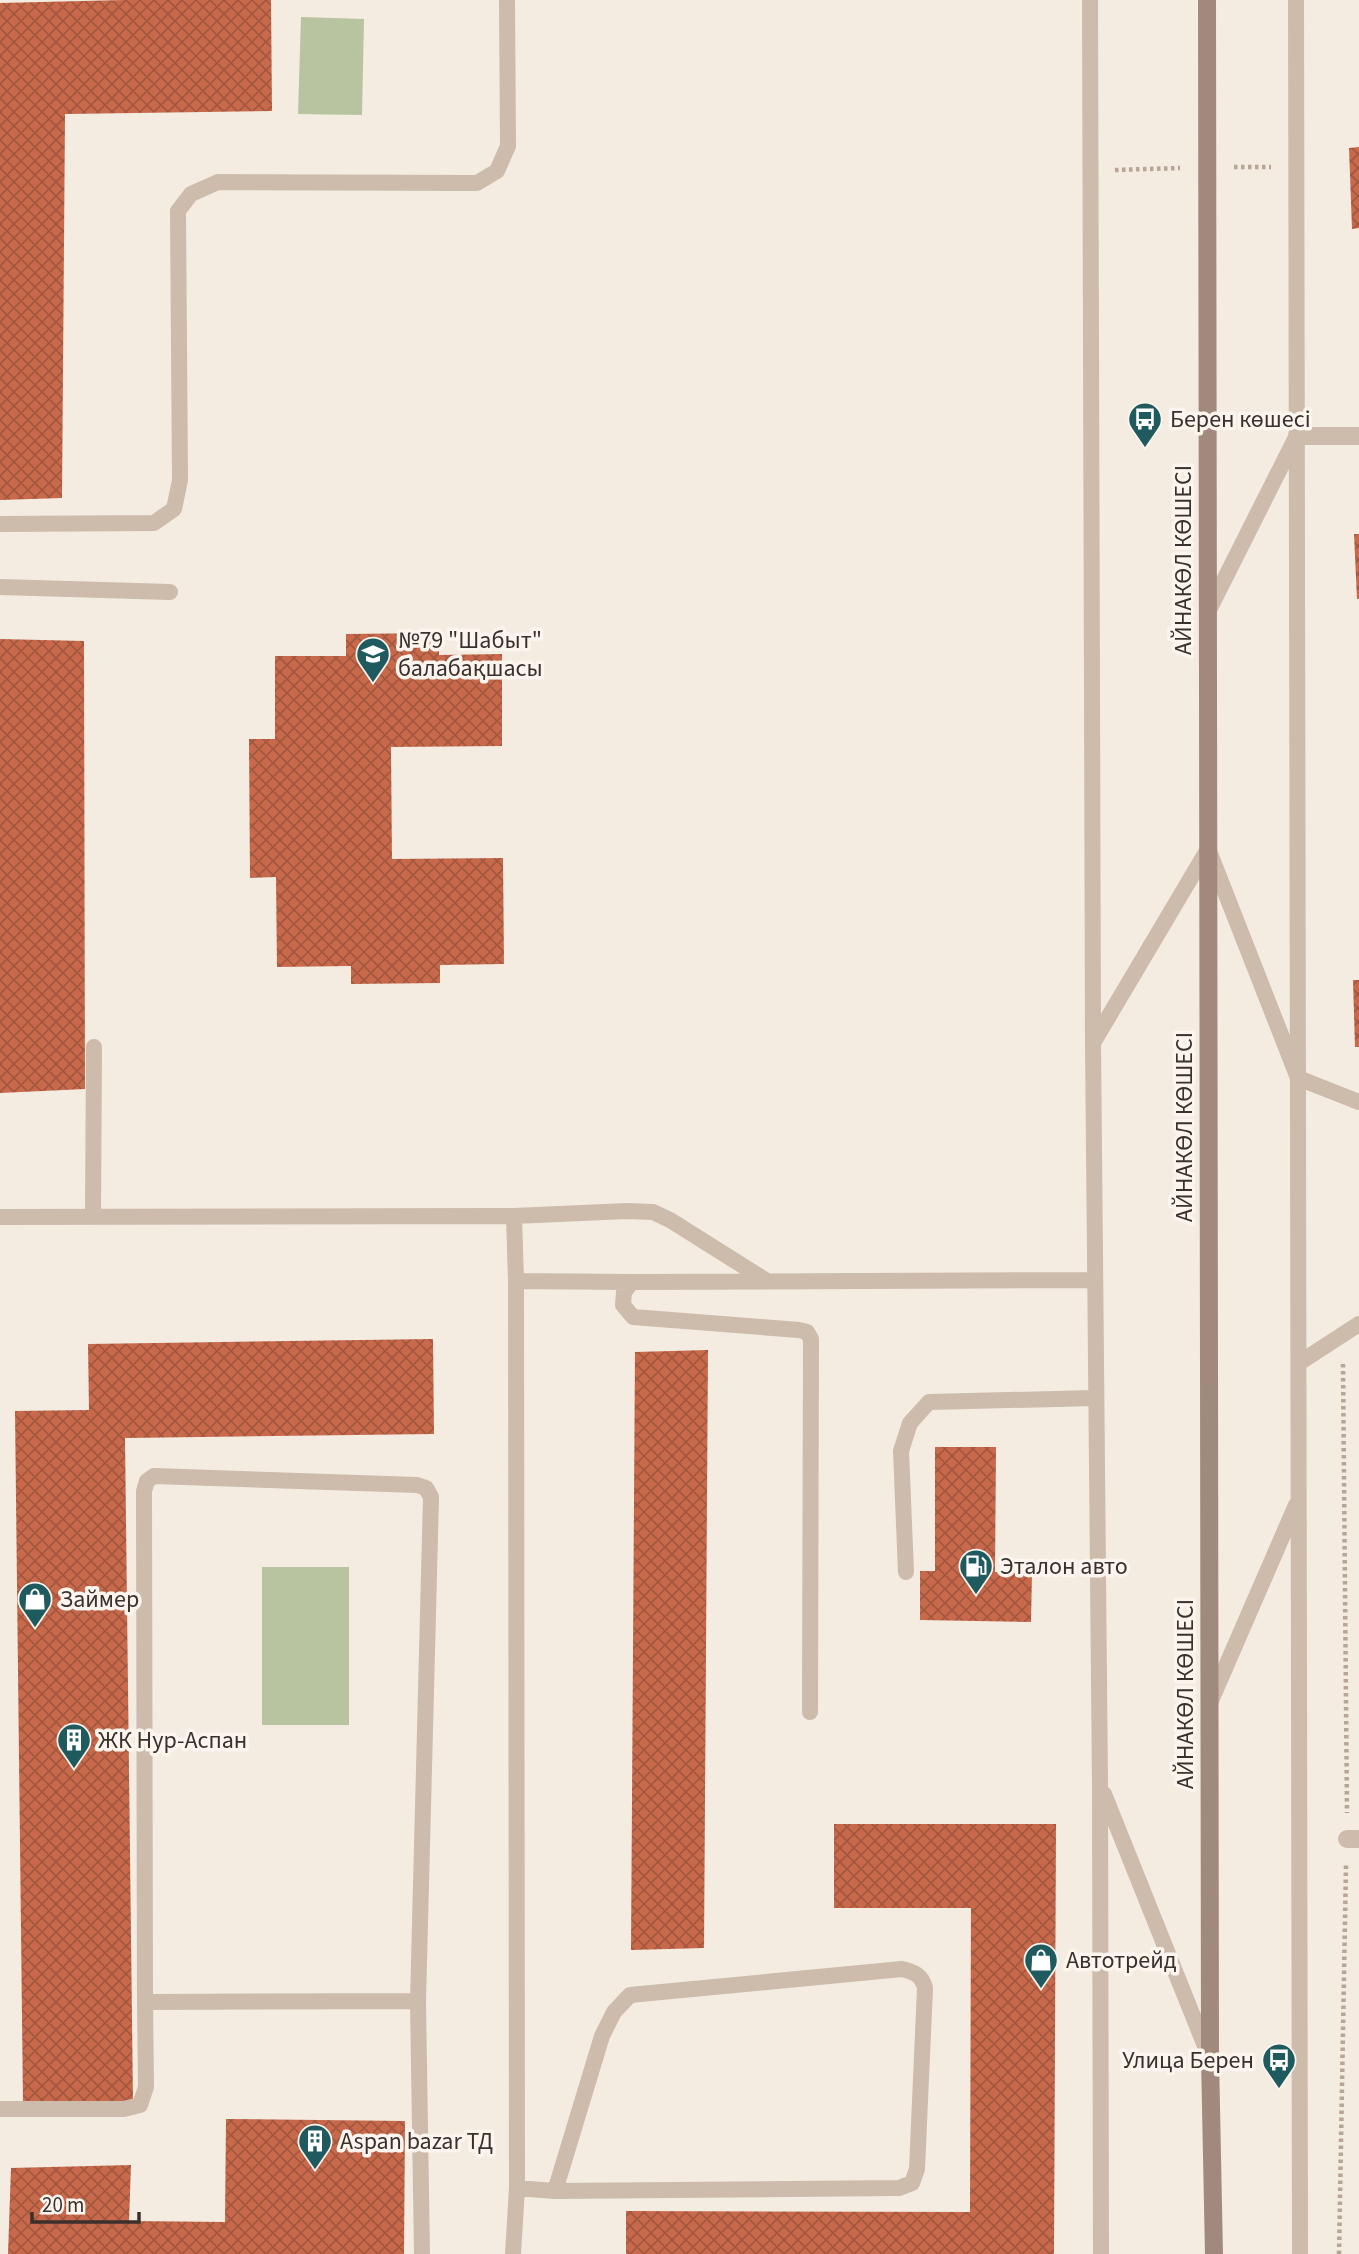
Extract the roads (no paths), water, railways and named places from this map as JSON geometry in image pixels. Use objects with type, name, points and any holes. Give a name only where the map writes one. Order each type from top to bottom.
[{"type":"street","name":"АЙНАКӨЛ КӨШЕСІ","points":[[1207,0],[1209,2058],[1214,2254]]},
{"type":"street","points":[[1297,436],[1359,436]]},
{"type":"lane","points":[[0,524],[154,523],[174,509],[180,480],[178,211],[191,194],[218,182],[477,183],[496,171],[508,146],[507,0]]},
{"type":"lane","points":[[1090,0],[1101,2254]]},
{"type":"lane","points":[[1296,0],[1300,2254]]},
{"type":"lane","points":[[1208,612],[1297,436]]},
{"type":"lane","points":[[0,587],[170,592]]},
{"type":"lane","points":[[1093,1043],[1208,849]]},
{"type":"lane","points":[[1208,849],[1298,1078],[1359,1102]]},
{"type":"lane","points":[[93,1216],[94,1047]]},
{"type":"lane","points":[[0,1217],[514,1216],[653,1212],[767,1281]]},
{"type":"lane","points":[[513,2254],[517,2188],[514,1216]]},
{"type":"lane","points":[[516,1280],[1095,1280]]},
{"type":"lane","points":[[632,1282],[624,1292],[623,1305],[633,1317],[799,1330],[807,1332],[810,1339],[810,1712]]},
{"type":"lane","points":[[1299,1363],[1359,1324]]},
{"type":"lane","points":[[906,1572],[901,1451],[910,1423],[929,1402],[1096,1398]]},
{"type":"lane","points":[[0,2109],[124,2109],[140,2105],[146,2087],[144,1491],[147,1481],[154,1476],[417,1485],[426,1488],[431,1497],[418,2001],[422,2254]]},
{"type":"lane","points":[[1209,1705],[1299,1499]]},
{"type":"lane","points":[[1100,1785],[1209,2058]]},
{"type":"lane","points":[[517,2188],[555,2191],[899,2188],[912,2183],[917,2169],[925,1988],[923,1980],[915,1973],[902,1969],[630,1995],[614,2012],[602,2036],[555,2191]]},
{"type":"lane","points":[[145,2002],[418,2001]]},
{"type":"place","name":"Берен көшесі","points":[[1145,449]]},
{"type":"place","name":"№79 \"Шабыт\" балабақшасы","points":[[373,684]]},
{"type":"place","name":"Эталон авто","points":[[976,1596]]},
{"type":"place","name":"Займер","points":[[35,1629]]},
{"type":"place","name":"ЖК Нур-Аспан","points":[[74,1770]]},
{"type":"place","name":"Автотрейд","points":[[1041,1990]]},
{"type":"place","name":"Улица Берен","points":[[1279,2090]]},
{"type":"place","name":"Aspan bazar ТД","points":[[315,2171]]}]
